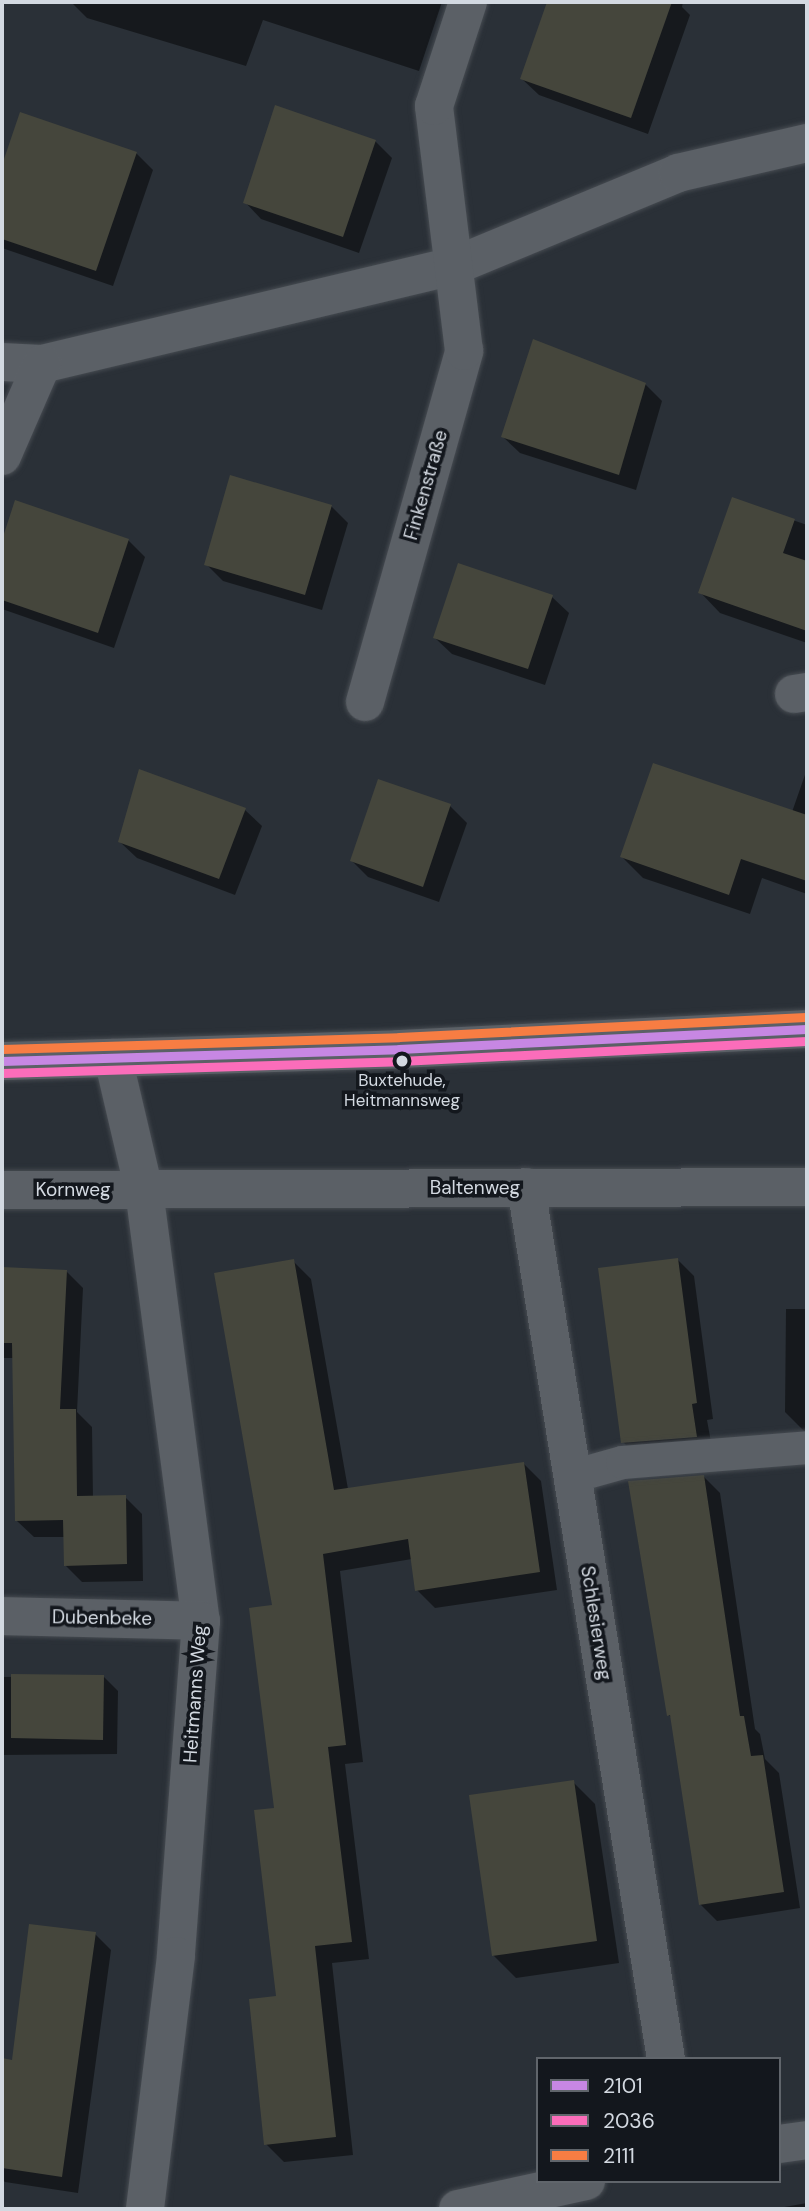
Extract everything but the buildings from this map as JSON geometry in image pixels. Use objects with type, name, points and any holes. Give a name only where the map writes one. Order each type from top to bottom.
[{"type":"street","name":"Finkenstraße","points":[[365,702],[464,351],[434,106],[468,2]]},
{"type":"street","points":[[2,362],[43,365],[454,265],[678,173],[807,143]]},
{"type":"street","points":[[2,456],[43,365]]},
{"type":"street","points":[[2,1061],[399,1049],[807,1029]]},
{"type":"street","name":"Heitmanns Weg","points":[[113,1058],[144,1190],[201,1620],[176,1956],[145,2209]]},
{"type":"street","name":"Schlesierweg","points":[[526,1187],[666,2057]]},
{"type":"street","name":"Baltenweg","points":[[144,1190],[807,1187]]},
{"type":"street","name":"Kornweg","points":[[2,1190],[144,1190]]},
{"type":"street","name":"Dubenbeke","points":[[2,1616],[201,1620]]},
{"type":"street","points":[[781,2144],[807,2140]]},
{"type":"street","points":[[458,2209],[577,2183]]},
{"type":"lane","points":[[572,1476],[622,1462],[807,1447]]},
{"type":"transit line","name":"2111","points":[[2,1049],[399,1037],[806,1017]]},
{"type":"transit line","name":"2101","points":[[2,1061],[399,1049],[807,1029]]},
{"type":"transit line","name":"2036","points":[[2,1073],[400,1061],[807,1041]]},
{"type":"place","name":"Buxtehude, Heitmannsweg","points":[[402,1061]]}]
